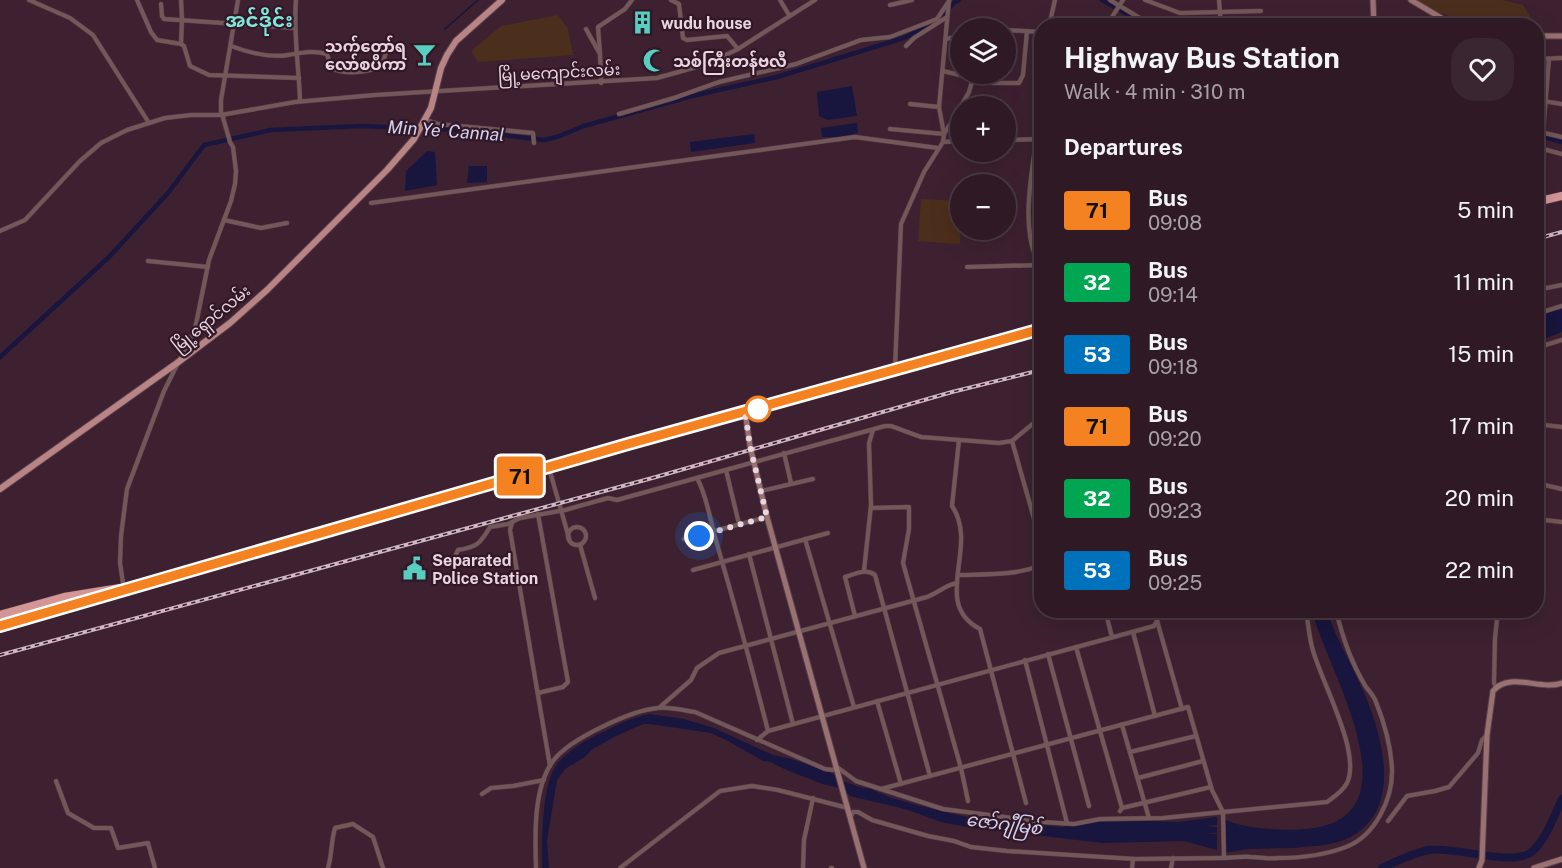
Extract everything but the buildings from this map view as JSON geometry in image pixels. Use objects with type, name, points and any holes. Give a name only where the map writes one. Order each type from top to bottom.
[{"type":"highway","points":[[1544,200],[1562,196]]},
{"type":"highway","points":[[0,626],[548,467],[1034,331]]},
{"type":"highway","points":[[0,615],[64,597],[123,589]]},
{"type":"main road","points":[[424,122],[436,92],[441,68],[456,41],[502,0]]},
{"type":"main road","name":"မြို့ရှောင်လမ်း","points":[[0,489],[230,323],[267,290],[387,170],[414,139],[424,122]]},
{"type":"street","points":[[29,0],[70,18],[93,34],[149,123]]},
{"type":"street","points":[[137,0],[157,40],[184,46],[190,66],[209,75],[299,78]]},
{"type":"street","points":[[181,0],[183,20],[181,44]]},
{"type":"street","points":[[123,589],[120,563],[121,536],[127,489],[164,391],[195,329],[208,267],[231,201],[235,178],[233,147],[226,132],[220,100],[238,0]]},
{"type":"street","points":[[296,0],[295,28],[300,101]]},
{"type":"street","points":[[601,83],[598,27],[625,9],[632,0]]},
{"type":"street","points":[[671,0],[680,4],[683,38],[687,40],[727,36],[738,49]]},
{"type":"street","points":[[780,0],[789,15]]},
{"type":"street","name":"မြို့မကျောင်းလမ်း","points":[[0,231],[25,220],[80,161],[101,143],[127,130],[165,118],[222,114],[300,101],[657,78],[707,64],[738,49],[815,0]]},
{"type":"street","points":[[890,5],[912,0]]},
{"type":"street","points":[[895,369],[901,224],[920,181],[943,142],[944,134],[939,107],[949,0]]},
{"type":"street","points":[[619,114],[719,82],[806,61],[861,40],[890,37],[937,19],[949,0]]},
{"type":"street","points":[[1051,18],[1055,0]]},
{"type":"street","points":[[1110,0],[1138,18]]},
{"type":"street","points":[[1112,18],[1123,0]]},
{"type":"street","points":[[1145,0],[1180,13],[1261,11]]},
{"type":"street","points":[[1219,0],[1220,18]]},
{"type":"street","points":[[1373,0],[1374,18]]},
{"type":"street","points":[[1411,0],[1444,18]]},
{"type":"street","points":[[161,4],[164,19],[295,28]]},
{"type":"street","points":[[906,46],[914,38],[947,17]]},
{"type":"street","points":[[586,29],[600,54]]},
{"type":"street","points":[[1016,30],[1034,32]]},
{"type":"street","points":[[1016,83],[1019,83],[1023,75],[1027,31]]},
{"type":"street","points":[[1544,36],[1562,36]]},
{"type":"street","points":[[946,39],[950,38]]},
{"type":"street","points":[[231,46],[261,54],[286,56],[313,52],[327,54],[331,68],[335,70],[368,71],[382,65],[389,43]]},
{"type":"street","points":[[1544,59],[1562,58]]},
{"type":"street","points":[[1549,59],[1544,101],[1562,104]]},
{"type":"street","points":[[943,71],[950,72]]},
{"type":"street","points":[[910,104],[939,107]]},
{"type":"street","points":[[424,122],[533,133],[534,143]]},
{"type":"street","points":[[944,134],[950,124]]},
{"type":"street","points":[[890,129],[944,134]]},
{"type":"street","points":[[1544,132],[1562,137]]},
{"type":"street","points":[[371,203],[855,137],[938,148]]},
{"type":"street","points":[[1016,140],[1034,139]]},
{"type":"street","points":[[943,142],[950,142]]},
{"type":"street","points":[[1544,150],[1562,153]]},
{"type":"street","points":[[1034,158],[1030,174],[1029,212],[1034,250]]},
{"type":"street","points":[[224,220],[261,228],[287,223]]},
{"type":"street","points":[[148,261],[208,267]]},
{"type":"street","points":[[967,267],[1034,266]]},
{"type":"street","points":[[1544,288],[1562,285]]},
{"type":"street","points":[[1544,312],[1562,306]]},
{"type":"street","points":[[1544,346],[1562,340]]},
{"type":"street","points":[[745,412],[767,517],[864,868]]},
{"type":"street","points":[[433,564],[453,561],[458,550],[475,547],[490,527],[608,498],[617,500],[873,429],[891,426],[921,437],[999,443],[1012,441],[1034,423]]},
{"type":"street","points":[[1544,425],[1562,427]]},
{"type":"street","points":[[864,571],[871,508],[869,443],[873,429]]},
{"type":"street","points":[[960,440],[952,506],[959,516],[962,531],[957,583],[958,606],[965,620],[980,628],[1026,803]]},
{"type":"street","points":[[1012,441],[1034,518]]},
{"type":"street","points":[[784,453],[791,483]]},
{"type":"street","points":[[548,467],[568,538],[574,545],[580,545],[586,538],[585,531],[581,528],[572,528],[568,538]]},
{"type":"street","points":[[726,470],[739,525]]},
{"type":"street","points":[[697,478],[704,490],[713,532],[768,730]]},
{"type":"street","points":[[761,490],[813,479]]},
{"type":"street","points":[[1544,485],[1562,489]]},
{"type":"street","points":[[871,508],[909,507],[909,530],[903,563],[961,768],[968,801]]},
{"type":"street","points":[[538,514],[568,682],[563,687],[538,693]]},
{"type":"street","points":[[684,539],[767,517]]},
{"type":"street","points":[[1544,520],[1562,522]]},
{"type":"street","points":[[512,522],[510,530],[550,767]]},
{"type":"street","points":[[693,570],[828,533]]},
{"type":"street","points":[[805,539],[854,707]]},
{"type":"street","points":[[580,545],[595,597]]},
{"type":"street","points":[[749,554],[793,724]]},
{"type":"street","points":[[958,575],[1004,574],[1034,568]]},
{"type":"street","points":[[855,616],[845,577],[864,571],[872,572],[875,575],[930,777]]},
{"type":"street","points":[[659,708],[691,680],[697,668],[719,652],[913,600],[939,592],[957,583]]},
{"type":"street","points":[[1107,618],[1112,637]]},
{"type":"street","points":[[1156,618],[1182,709]]},
{"type":"street","points":[[536,868],[535,820],[545,780],[553,760],[580,738],[634,714],[659,708],[695,712],[825,769],[838,770],[856,781],[944,809],[1067,823],[1100,819],[1223,814],[1327,802],[1347,783],[1350,768],[1343,733],[1312,647],[1307,618]]},
{"type":"street","points":[[850,816],[853,812],[858,812],[872,820],[971,847],[1133,859],[1223,855],[1280,858],[1317,854],[1347,847],[1371,829],[1382,814],[1392,777],[1392,768],[1376,700],[1367,688],[1341,632],[1338,618]]},
{"type":"street","points":[[1496,687],[1494,683],[1497,618]]},
{"type":"street","points":[[757,740],[768,730],[1133,632],[1154,626],[1157,621]]},
{"type":"street","points":[[1133,632],[1155,716]]},
{"type":"street","points":[[1076,647],[1121,810],[1211,787]]},
{"type":"street","points":[[1048,654],[1089,806]]},
{"type":"street","points":[[1025,660],[1067,823]]},
{"type":"street","points":[[1479,868],[1483,845],[1487,735],[1493,691],[1496,687],[1517,681],[1540,686],[1562,683]]},
{"type":"street","points":[[877,701],[901,784]]},
{"type":"street","points":[[880,789],[1188,707],[1211,787],[1223,814],[1223,855]]},
{"type":"street","points":[[1122,724],[1149,818]]},
{"type":"street","points":[[1388,820],[1407,796],[1449,787],[1478,753],[1482,740],[1487,735]]},
{"type":"street","points":[[1130,752],[1196,736]]},
{"type":"street","points":[[1138,778],[1203,761]]},
{"type":"street","points":[[482,794],[491,788],[545,780]]},
{"type":"street","points":[[56,781],[68,813],[94,828],[111,828],[118,848],[148,843],[155,868]]},
{"type":"street","points":[[620,868],[720,791],[752,786],[778,790],[849,808]]},
{"type":"street","points":[[803,868],[804,840],[813,798]]},
{"type":"street","points":[[328,868],[333,852],[335,828],[353,824],[373,837],[383,868]]},
{"type":"street","points":[[1171,868],[1173,858]]},
{"type":"street","points":[[1132,868],[1133,859]]},
{"type":"street","points":[[1537,868],[1562,859]]},
{"type":"shaded area","points":[[1413,0],[1502,0],[1523,5],[1531,18],[1455,18],[1417,4]]},
{"type":"shaded area","points":[[558,15],[568,29],[573,55],[478,62],[471,51],[501,26]]},
{"type":"shaded area","points":[[921,199],[950,200],[950,240],[960,240],[960,244],[918,241]]},
{"type":"water","points":[[852,86],[857,116],[827,120],[819,116],[817,92]]},
{"type":"water","points":[[857,123],[858,133],[840,137],[822,137],[821,128]]},
{"type":"water","points":[[754,134],[755,143],[691,152],[690,142]]},
{"type":"water","points":[[427,151],[435,152],[437,185],[405,191],[406,171]]},
{"type":"water","points":[[469,166],[487,166],[487,182],[467,183]]},
{"type":"water","points":[[1562,308],[1562,332],[1544,339],[1544,314]]},
{"type":"water","points":[[1315,618],[1330,618],[1361,686],[1376,726],[1384,770],[1383,792],[1376,811],[1364,828],[1334,843],[1296,848],[1221,852],[1221,835],[1223,834],[1221,834],[1221,827],[1223,826],[1221,826],[1221,817],[1249,827],[1306,829],[1340,819],[1358,799],[1363,771],[1358,738],[1347,702]]},
{"type":"water","name":"ဇော်ဂျီမြစ်","points":[[650,714],[684,719],[714,728],[773,755],[832,773],[843,781],[859,787],[962,816],[1062,827],[1097,822],[1178,822],[1217,817],[1217,825],[1206,826],[1217,827],[1217,833],[1205,834],[1217,834],[1217,850],[1184,841],[1103,843],[972,828],[941,822],[905,809],[850,796],[840,789],[763,761],[711,733],[643,724],[591,750],[585,757],[565,769],[557,780],[547,841],[549,868],[542,868],[545,798],[552,772],[558,763],[591,738],[626,721]]},
{"type":"waterway","points":[[445,29],[478,0]]},
{"type":"waterway","name":"Min Ye' Cannal","points":[[0,357],[109,257],[168,193],[204,145],[271,130],[361,126],[460,130],[544,140],[584,126],[692,96],[777,77],[904,38],[934,23],[959,0]]},
{"type":"waterway","name":"Min Ye' Cannal","points":[[1102,0],[1135,18]]},
{"type":"waterway","name":"Min Ye' Cannal","points":[[1544,137],[1562,142]]},
{"type":"waterway","points":[[1382,868],[1429,850],[1499,857],[1524,856],[1533,851],[1542,839],[1562,799]]},
{"type":"railway","points":[[1544,237],[1562,232]]},
{"type":"railway","points":[[0,655],[656,477],[952,392],[1034,372]]},
{"type":"bus line","name":"71","points":[[0,626],[628,444],[1034,331]]},
{"type":"place","name":"wudu house","points":[[643,23]]},
{"type":"place","name":"သက်တော်ရ လော်စပီကာ","points":[[424,55]]},
{"type":"place","name":"သစ်ကြီးတန်ဗလီ","points":[[655,61]]},
{"type":"place","name":"Separated Police Station","points":[[414,569]]},
{"type":"district","name":"အင်ဒိုင်း","points":[[259,20]]},
{"type":"route","points":[[699,536],[767,517],[750,446],[745,412],[758,409]]}]
